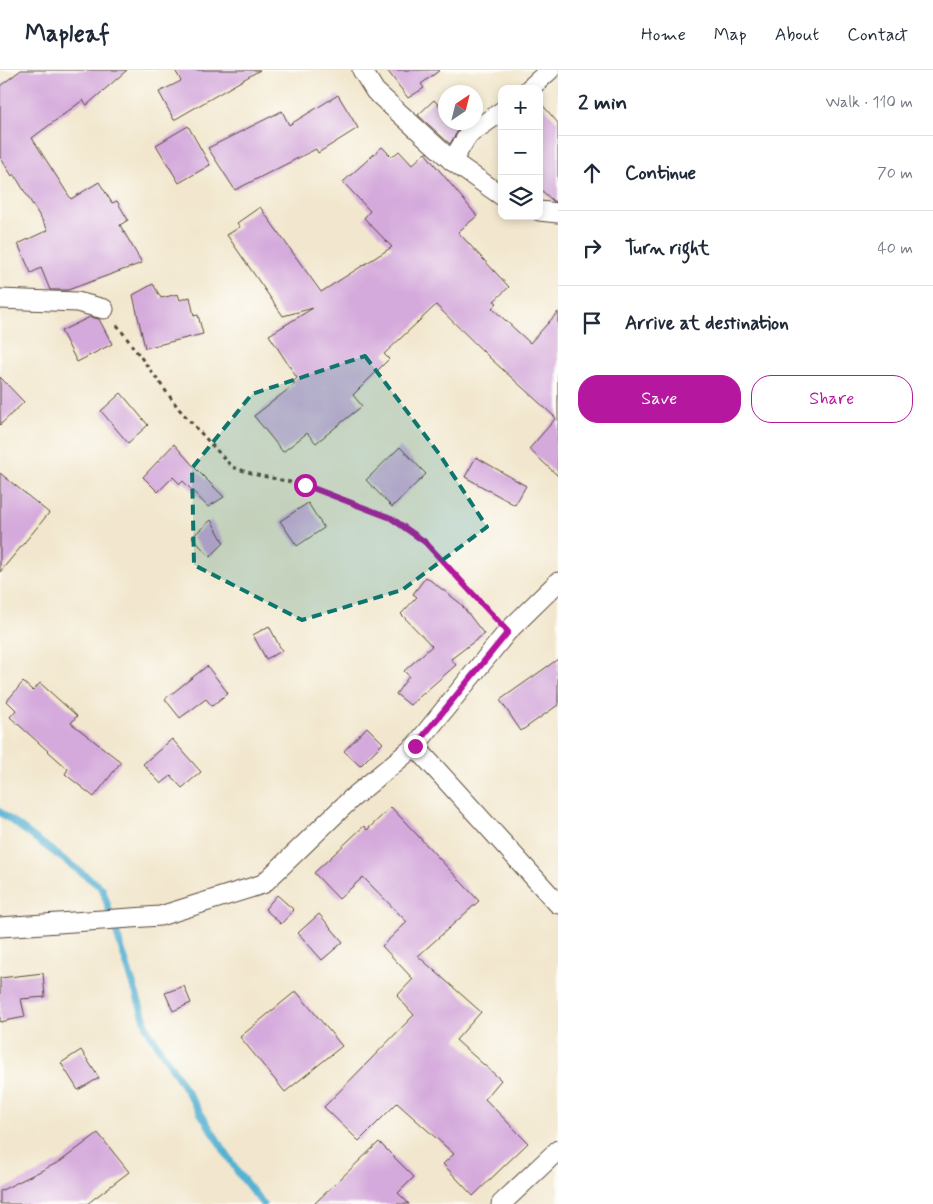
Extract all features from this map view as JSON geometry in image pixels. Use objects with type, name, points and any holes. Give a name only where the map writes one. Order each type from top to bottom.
[{"type":"street","points":[[362,70],[375,91],[452,161],[498,193]]},
{"type":"street","points":[[533,85],[550,70]]},
{"type":"street","points":[[452,161],[468,135],[498,113]]},
{"type":"street","points":[[543,211],[558,213]]},
{"type":"street","points":[[0,299],[77,302],[104,308]]},
{"type":"street","points":[[0,927],[160,916],[263,884],[351,800],[415,746],[508,632],[558,582]]},
{"type":"street","points":[[415,746],[558,904]]},
{"type":"street","points":[[502,1204],[557,1156]]},
{"type":"path","points":[[104,308],[179,409],[232,467],[257,475],[305,485],[391,518],[425,542],[508,632]]},
{"type":"highlighted area","points":[[365,356],[440,455],[487,527],[402,590],[302,620],[194,565],[192,468],[252,394]]},
{"type":"building","points":[[21,70],[127,70],[87,105],[83,100],[32,138],[71,199],[99,182],[112,203],[117,201],[128,220],[120,225],[142,263],[68,290],[50,290],[41,268],[31,273],[18,244],[48,230],[14,174],[12,176],[0,157],[0,86]]},
{"type":"building","points":[[175,70],[260,70],[174,120],[159,92],[181,81]]},
{"type":"building","points":[[387,70],[440,70],[421,84],[424,88],[408,98]]},
{"type":"building","points":[[338,95],[358,128],[318,153],[316,149],[235,190],[208,148],[282,111],[289,125]]},
{"type":"building","points":[[434,100],[438,104],[438,130],[458,130],[450,144],[418,115]]},
{"type":"building","points":[[543,106],[558,123],[558,202],[553,201],[543,192]]},
{"type":"building","points":[[188,126],[210,165],[179,183],[156,145]]},
{"type":"building","points":[[382,147],[392,157],[399,151],[412,165],[425,153],[477,216],[458,232],[509,287],[494,301],[497,303],[492,308],[530,343],[558,312],[558,476],[529,449],[556,418],[490,358],[436,305],[384,354],[389,359],[353,395],[362,406],[316,443],[307,433],[283,452],[254,416],[295,384],[293,382],[297,378],[269,335],[313,308],[283,316],[227,235],[240,227],[237,223],[260,207],[321,292],[392,247],[364,218],[370,211],[343,182]]},
{"type":"building","points":[[153,284],[161,298],[178,294],[180,300],[190,297],[194,316],[198,315],[203,334],[145,348],[133,295]]},
{"type":"building","points":[[90,317],[99,319],[112,344],[77,362],[61,331]]},
{"type":"building","points":[[0,377],[24,402],[0,425]]},
{"type":"building","points":[[121,393],[148,425],[128,443],[101,411]]},
{"type":"building","points":[[174,444],[224,497],[208,507],[183,481],[180,484],[173,477],[158,492],[143,477]]},
{"type":"building","points":[[400,447],[426,474],[392,507],[366,480]]},
{"type":"building","points":[[476,457],[526,486],[515,505],[465,477]]},
{"type":"building","points":[[0,473],[49,513],[0,572]]},
{"type":"building","points":[[308,503],[324,528],[297,546],[280,521]]},
{"type":"building","points":[[211,520],[224,543],[210,557],[192,537]]},
{"type":"building","points":[[426,577],[460,603],[484,634],[451,659],[456,665],[410,705],[396,694],[409,676],[404,671],[432,646],[401,614],[417,597],[413,594]]},
{"type":"building","points":[[269,626],[282,651],[266,659],[253,635]]},
{"type":"building","points":[[558,659],[558,705],[521,731],[500,700]]},
{"type":"building","points":[[207,666],[228,693],[212,706],[206,699],[180,718],[165,699]]},
{"type":"building","points":[[23,682],[33,691],[40,683],[77,716],[71,723],[121,762],[94,797],[65,774],[68,769],[10,717],[16,710],[7,701]]},
{"type":"building","points":[[367,727],[383,743],[360,766],[344,751]]},
{"type":"building","points":[[172,739],[201,772],[182,788],[171,776],[161,784],[143,764]]},
{"type":"building","points":[[391,807],[479,901],[418,956],[481,1012],[456,1040],[501,1080],[485,1099],[528,1143],[473,1196],[443,1164],[454,1154],[397,1103],[359,1141],[324,1107],[414,1015],[397,996],[413,979],[382,946],[407,922],[363,877],[339,899],[314,873],[364,826],[367,830]]},
{"type":"building","points":[[277,895],[294,910],[281,924],[265,909]]},
{"type":"building","points":[[319,914],[343,942],[322,960],[298,933]]},
{"type":"building","points":[[43,973],[45,997],[21,999],[25,1017],[0,1022],[0,978]]},
{"type":"building","points":[[184,986],[191,1003],[173,1011],[165,993]]},
{"type":"building","points":[[296,991],[342,1046],[285,1092],[240,1037]]},
{"type":"building","points":[[81,1050],[99,1078],[78,1090],[61,1063]]},
{"type":"building","points":[[98,1133],[129,1172],[87,1204],[0,1204],[0,1191],[61,1161]]},
{"type":"building","points":[[379,1142],[414,1177],[398,1193],[409,1204],[314,1204]]},
{"type":"waterway","points":[[0,812],[102,888],[148,1030],[239,1174],[263,1204]]},
{"type":"route","points":[[305,485],[391,518],[425,542],[508,632],[415,746]]}]
